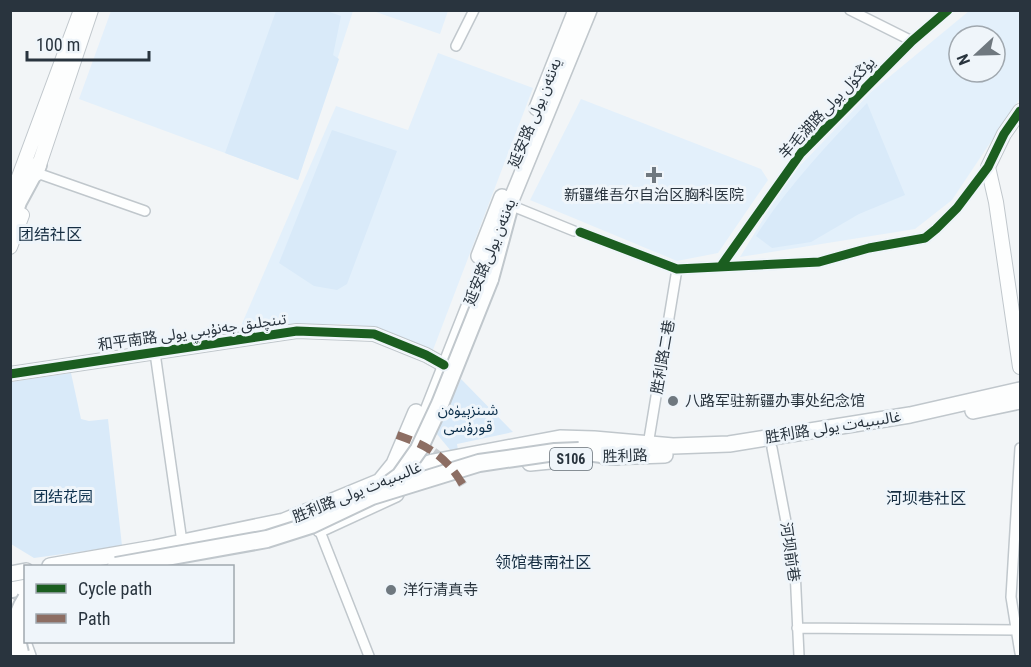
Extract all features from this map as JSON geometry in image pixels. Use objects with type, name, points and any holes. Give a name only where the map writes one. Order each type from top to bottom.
[{"type":"highway","points":[[10,226],[18,202],[38,169]]},
{"type":"highway","points":[[372,496],[400,476],[420,448],[490,279],[510,205]]},
{"type":"highway","points":[[128,565],[267,539],[311,525],[372,496],[478,463],[555,452],[579,451],[617,456]]},
{"type":"highway","points":[[23,655],[16,637],[16,622],[24,602]]},
{"type":"highway","points":[[10,621],[23,655]]},
{"type":"main road","name":"延安路 يەنئەن يولى","points":[[381,480],[393,464],[440,363],[576,10]]},
{"type":"main road","name":"延安路يەنئەن يولى","points":[[395,494],[405,471],[440,363],[510,205],[589,10]]},
{"type":"main road","name":"胜利路 غالىبىيەت يولى","points":[[61,565],[284,521],[381,480],[433,462],[560,438],[673,446],[729,444],[910,415],[1020,390]]},
{"type":"main road","name":"胜利路","points":[[142,565],[213,551],[269,545],[319,529],[395,494],[456,474],[506,465],[617,456],[729,454],[912,424],[1020,401]]},
{"type":"main road","points":[[10,606],[23,655]]},
{"type":"street","points":[[10,201],[16,171],[81,10]]},
{"type":"street","points":[[10,247],[91,10]]},
{"type":"street","points":[[456,46],[474,10]]},
{"type":"street","points":[[850,10],[912,41]]},
{"type":"street","name":"羊毛湖路يۇڭكۆل يولى","points":[[721,266],[801,153],[912,41],[944,12]]},
{"type":"street","points":[[510,205],[677,268],[819,262],[869,248],[925,238],[936,230],[957,208],[988,166],[1004,134],[1020,111]]},
{"type":"street","points":[[988,166],[996,202],[1020,367]]},
{"type":"street","points":[[38,169],[145,211]]},
{"type":"street","name":"胜利路二巷","points":[[648,445],[677,268]]},
{"type":"street","name":"和平南路 تىنچلىق جەنۇبىي يولى","points":[[10,374],[297,331],[374,334],[440,363]]},
{"type":"street","points":[[155,353],[182,542]]},
{"type":"street","points":[[1020,447],[1011,597],[1020,653]]},
{"type":"street","name":"河坝前巷","points":[[772,448],[795,569],[799,657]]},
{"type":"street","points":[[319,529],[369,657]]},
{"type":"street","points":[[796,628],[1017,630]]},
{"type":"shaded area","points":[[448,10],[440,34],[373,11]]},
{"type":"shaded area","points":[[111,11],[353,11],[298,180],[79,99]]},
{"type":"shaded area","points":[[969,11],[1020,11],[1020,98],[952,200],[915,229],[740,257],[789,177],[871,92],[947,29],[947,84],[1007,84],[1007,24],[953,24]]},
{"type":"shaded area","points":[[438,53],[533,88],[433,350],[348,324],[241,326],[336,106],[408,130]]},
{"type":"shaded area","name":"新疆维吾尔自治区胸科医院","points":[[581,99],[761,169],[768,180],[718,253],[677,261],[530,200]]},
{"type":"green space","points":[[276,11],[327,11],[341,16],[333,55],[339,59],[298,180],[225,153]]},
{"type":"green space","points":[[867,103],[905,195],[859,214],[811,242],[772,248],[756,236],[794,183]]},
{"type":"green space","points":[[332,130],[397,151],[347,284],[337,290],[314,286],[279,263]]},
{"type":"green space","name":"团结花园","points":[[71,373],[81,419],[89,421],[108,419],[122,546],[34,558],[11,544],[11,382]]},
{"type":"green space","name":"شىنزېيۈەن قورۇسى","points":[[461,379],[513,432],[457,444],[458,450],[451,451],[436,433]]},
{"type":"tunnel","points":[[397,435],[435,453],[449,466],[463,485]]},
{"type":"marked path","points":[[397,435],[435,453],[449,466],[463,485]]},
{"type":"cycle path","points":[[721,266],[801,153],[912,41],[948,10]]},
{"type":"cycle path","points":[[580,232],[677,269],[819,262],[869,248],[925,238],[957,208],[988,167],[1004,134],[1020,111]]},
{"type":"cycle path","points":[[10,374],[297,331],[374,334],[426,355],[444,365]]},
{"type":"place","name":"新疆维吾尔自治区胸科医院","points":[[654,175]]},
{"type":"place","name":"八路军驻新疆办事处纪念馆","points":[[673,401]]},
{"type":"place","name":"洋行清真寺","points":[[391,590]]},
{"type":"district","name":"团结社区","points":[[50,234]]},
{"type":"district","name":"河坝巷社区","points":[[926,498]]},
{"type":"district","name":"领馆巷南社区","points":[[543,562]]}]
